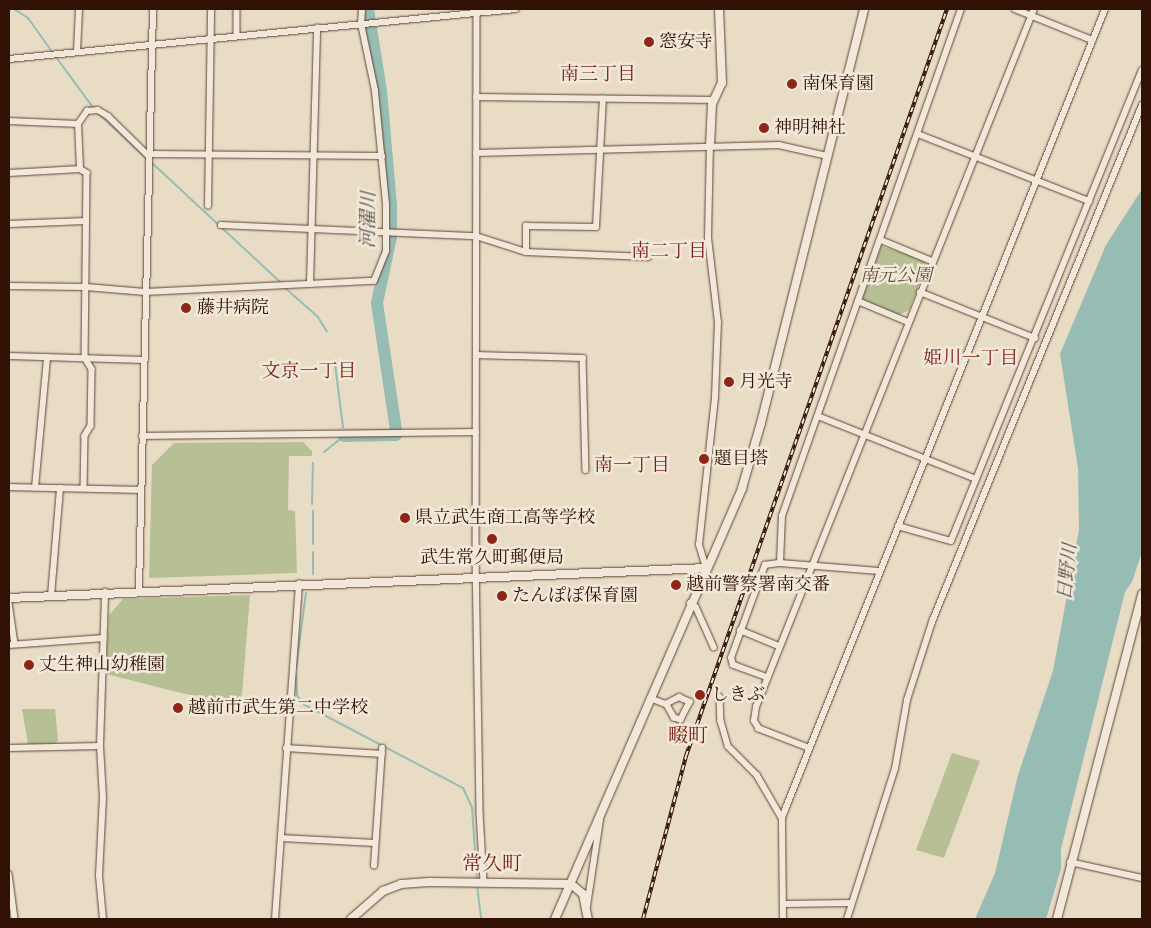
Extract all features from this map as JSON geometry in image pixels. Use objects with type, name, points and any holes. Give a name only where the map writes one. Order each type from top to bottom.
[{"type":"street","points":[[78,52],[79,9]]},
{"type":"street","points":[[139,590],[153,9]]},
{"type":"street","points":[[208,206],[211,9]]},
{"type":"street","points":[[237,9],[237,36]]},
{"type":"street","points":[[9,286],[86,287],[145,292],[374,281],[386,251],[387,232],[375,91],[361,24],[362,9]]},
{"type":"street","points":[[9,59],[361,24],[477,10],[516,9]]},
{"type":"street","points":[[706,568],[699,545],[715,397],[718,323],[708,238],[710,146],[714,100],[722,83],[719,9]]},
{"type":"street","points":[[555,919],[690,604],[742,488],[864,9]]},
{"type":"street","points":[[780,563],[782,516],[961,9]]},
{"type":"street","points":[[1015,9],[1092,40]]},
{"type":"street","points":[[808,748],[756,726],[756,707],[863,434],[1034,9]]},
{"type":"street","points":[[783,919],[782,818],[808,748],[1105,9]]},
{"type":"street","points":[[477,10],[477,578],[480,813],[483,882]]},
{"type":"street","points":[[310,284],[317,28]]},
{"type":"street","points":[[898,526],[951,541],[1035,338],[1088,201],[1142,70]]},
{"type":"street","points":[[476,97],[714,100]]},
{"type":"street","points":[[526,252],[526,226],[596,227],[602,150],[603,98]]},
{"type":"street","points":[[847,919],[895,769],[907,700],[932,622],[1142,105]]},
{"type":"street","points":[[80,169],[78,124],[87,111],[98,110],[149,155],[382,156]]},
{"type":"street","points":[[9,121],[78,124]]},
{"type":"street","points":[[918,134],[1088,201]]},
{"type":"street","points":[[476,154],[785,145],[828,156]]},
{"type":"street","points":[[9,173],[80,169],[87,173],[85,358],[92,369],[90,426],[85,436],[84,488]]},
{"type":"street","points":[[9,224],[86,221]]},
{"type":"street","points":[[221,225],[476,236],[526,252],[648,257]]},
{"type":"street","points":[[881,240],[932,261]]},
{"type":"street","points":[[920,292],[1035,338]]},
{"type":"street","points":[[858,301],[908,322]]},
{"type":"street","points":[[476,355],[583,358],[586,470]]},
{"type":"street","points":[[9,356],[144,360]]},
{"type":"street","points":[[35,488],[47,358]]},
{"type":"street","points":[[818,416],[976,479]]},
{"type":"street","points":[[142,436],[476,432]]},
{"type":"street","points":[[9,488],[141,490]]},
{"type":"street","points":[[51,596],[60,488]]},
{"type":"street","points":[[768,678],[732,665],[731,658],[765,565],[780,563],[879,571]]},
{"type":"street","points":[[9,598],[139,590],[706,568]]},
{"type":"street","points":[[275,919],[299,584]]},
{"type":"street","points":[[103,919],[99,876],[103,798],[100,746],[105,592]]},
{"type":"street","points":[[1056,919],[1070,862],[1140,614],[1142,594]]},
{"type":"street","points":[[9,603],[12,645],[104,638]]},
{"type":"street","points":[[690,604],[696,607],[714,647]]},
{"type":"street","points":[[740,630],[780,646]]},
{"type":"street","points":[[650,698],[666,704],[674,719],[681,720],[690,702],[681,697],[666,704]]},
{"type":"street","points":[[720,697],[721,721],[728,746],[757,775],[782,818]]},
{"type":"street","points":[[9,748],[100,746]]},
{"type":"street","points":[[286,748],[382,751],[374,866]]},
{"type":"street","points":[[588,919],[587,906],[600,815]]},
{"type":"street","points":[[281,838],[375,843]]},
{"type":"street","points":[[1070,862],[1142,878]]},
{"type":"street","points":[[9,874],[15,919]]},
{"type":"street","points":[[351,919],[383,891],[401,884],[472,882],[571,884],[581,891],[587,906]]},
{"type":"street","points":[[784,904],[852,903]]},
{"type":"green space","name":"南元公園","points":[[881,246],[923,260],[927,265],[909,310],[899,315],[864,300],[862,296]]},
{"type":"green space","points":[[303,442],[312,451],[312,456],[289,456],[288,510],[295,511],[297,573],[149,578],[152,465],[174,443]]},
{"type":"green space","points":[[250,595],[242,695],[236,703],[229,705],[106,674],[109,615],[123,599]]},
{"type":"green space","points":[[22,709],[55,709],[58,740],[55,744],[28,744]]},
{"type":"green space","points":[[952,753],[980,761],[944,858],[916,850]]},
{"type":"water","points":[[1142,189],[1142,552],[1132,582],[1125,592],[1061,849],[1061,869],[1047,916],[1045,919],[975,919],[995,873],[1018,775],[1053,671],[1079,530],[1078,468],[1060,354],[1106,245]]},
{"type":"waterway","points":[[14,9],[28,18],[53,53]]},
{"type":"waterway","name":"河濯川","points":[[368,9],[381,91],[391,206],[391,237],[377,303],[396,430]]},
{"type":"waterway","points":[[56,57],[94,109]]},
{"type":"waterway","points":[[98,113],[147,159]]},
{"type":"waterway","points":[[151,162],[281,283]]},
{"type":"waterway","points":[[284,287],[318,317],[327,332]]},
{"type":"waterway","points":[[335,364],[343,427]]},
{"type":"waterway","name":"河濯川","points":[[344,436],[396,435]]},
{"type":"waterway","points":[[324,452],[344,436]]},
{"type":"waterway","points":[[312,504],[313,463]]},
{"type":"waterway","points":[[313,511],[313,544]]},
{"type":"waterway","points":[[313,552],[313,574]]},
{"type":"waterway","points":[[296,668],[306,593]]},
{"type":"waterway","points":[[296,674],[297,695],[303,704],[463,788],[472,807],[477,880]]},
{"type":"waterway","points":[[477,885],[481,919]]},
{"type":"railway","points":[[643,919],[686,756],[947,9]]},
{"type":"place","name":"窓安寺","points":[[649,42]]},
{"type":"place","name":"南保育園","points":[[792,84]]},
{"type":"place","name":"神明神社","points":[[764,128]]},
{"type":"place","name":"藤井病院","points":[[186,308]]},
{"type":"place","name":"月光寺","points":[[729,382]]},
{"type":"place","name":"題目塔","points":[[704,459]]},
{"type":"place","name":"県立武生商工高等学校","points":[[405,518]]},
{"type":"place","name":"武生常久町郵便局","points":[[492,539]]},
{"type":"place","name":"越前警察署南交番","points":[[676,585]]},
{"type":"place","name":"たんぽぽ保育園","points":[[502,596]]},
{"type":"place","name":"丈生神山幼稚園","points":[[29,665]]},
{"type":"place","name":"しきぶ","points":[[700,695]]},
{"type":"place","name":"越前市武生第二中学校","points":[[178,708]]},
{"type":"district","name":"南三丁目","points":[[598,75]]},
{"type":"district","name":"南二丁目","points":[[669,252]]},
{"type":"district","name":"姫川一丁目","points":[[971,359]]},
{"type":"district","name":"文京一丁目","points":[[309,372]]},
{"type":"district","name":"南一丁目","points":[[632,466]]},
{"type":"district","name":"畷町","points":[[688,736]]},
{"type":"district","name":"常久町","points":[[492,864]]},
{"type":"water label","name":"日野川","points":[[1068,572]]}]
